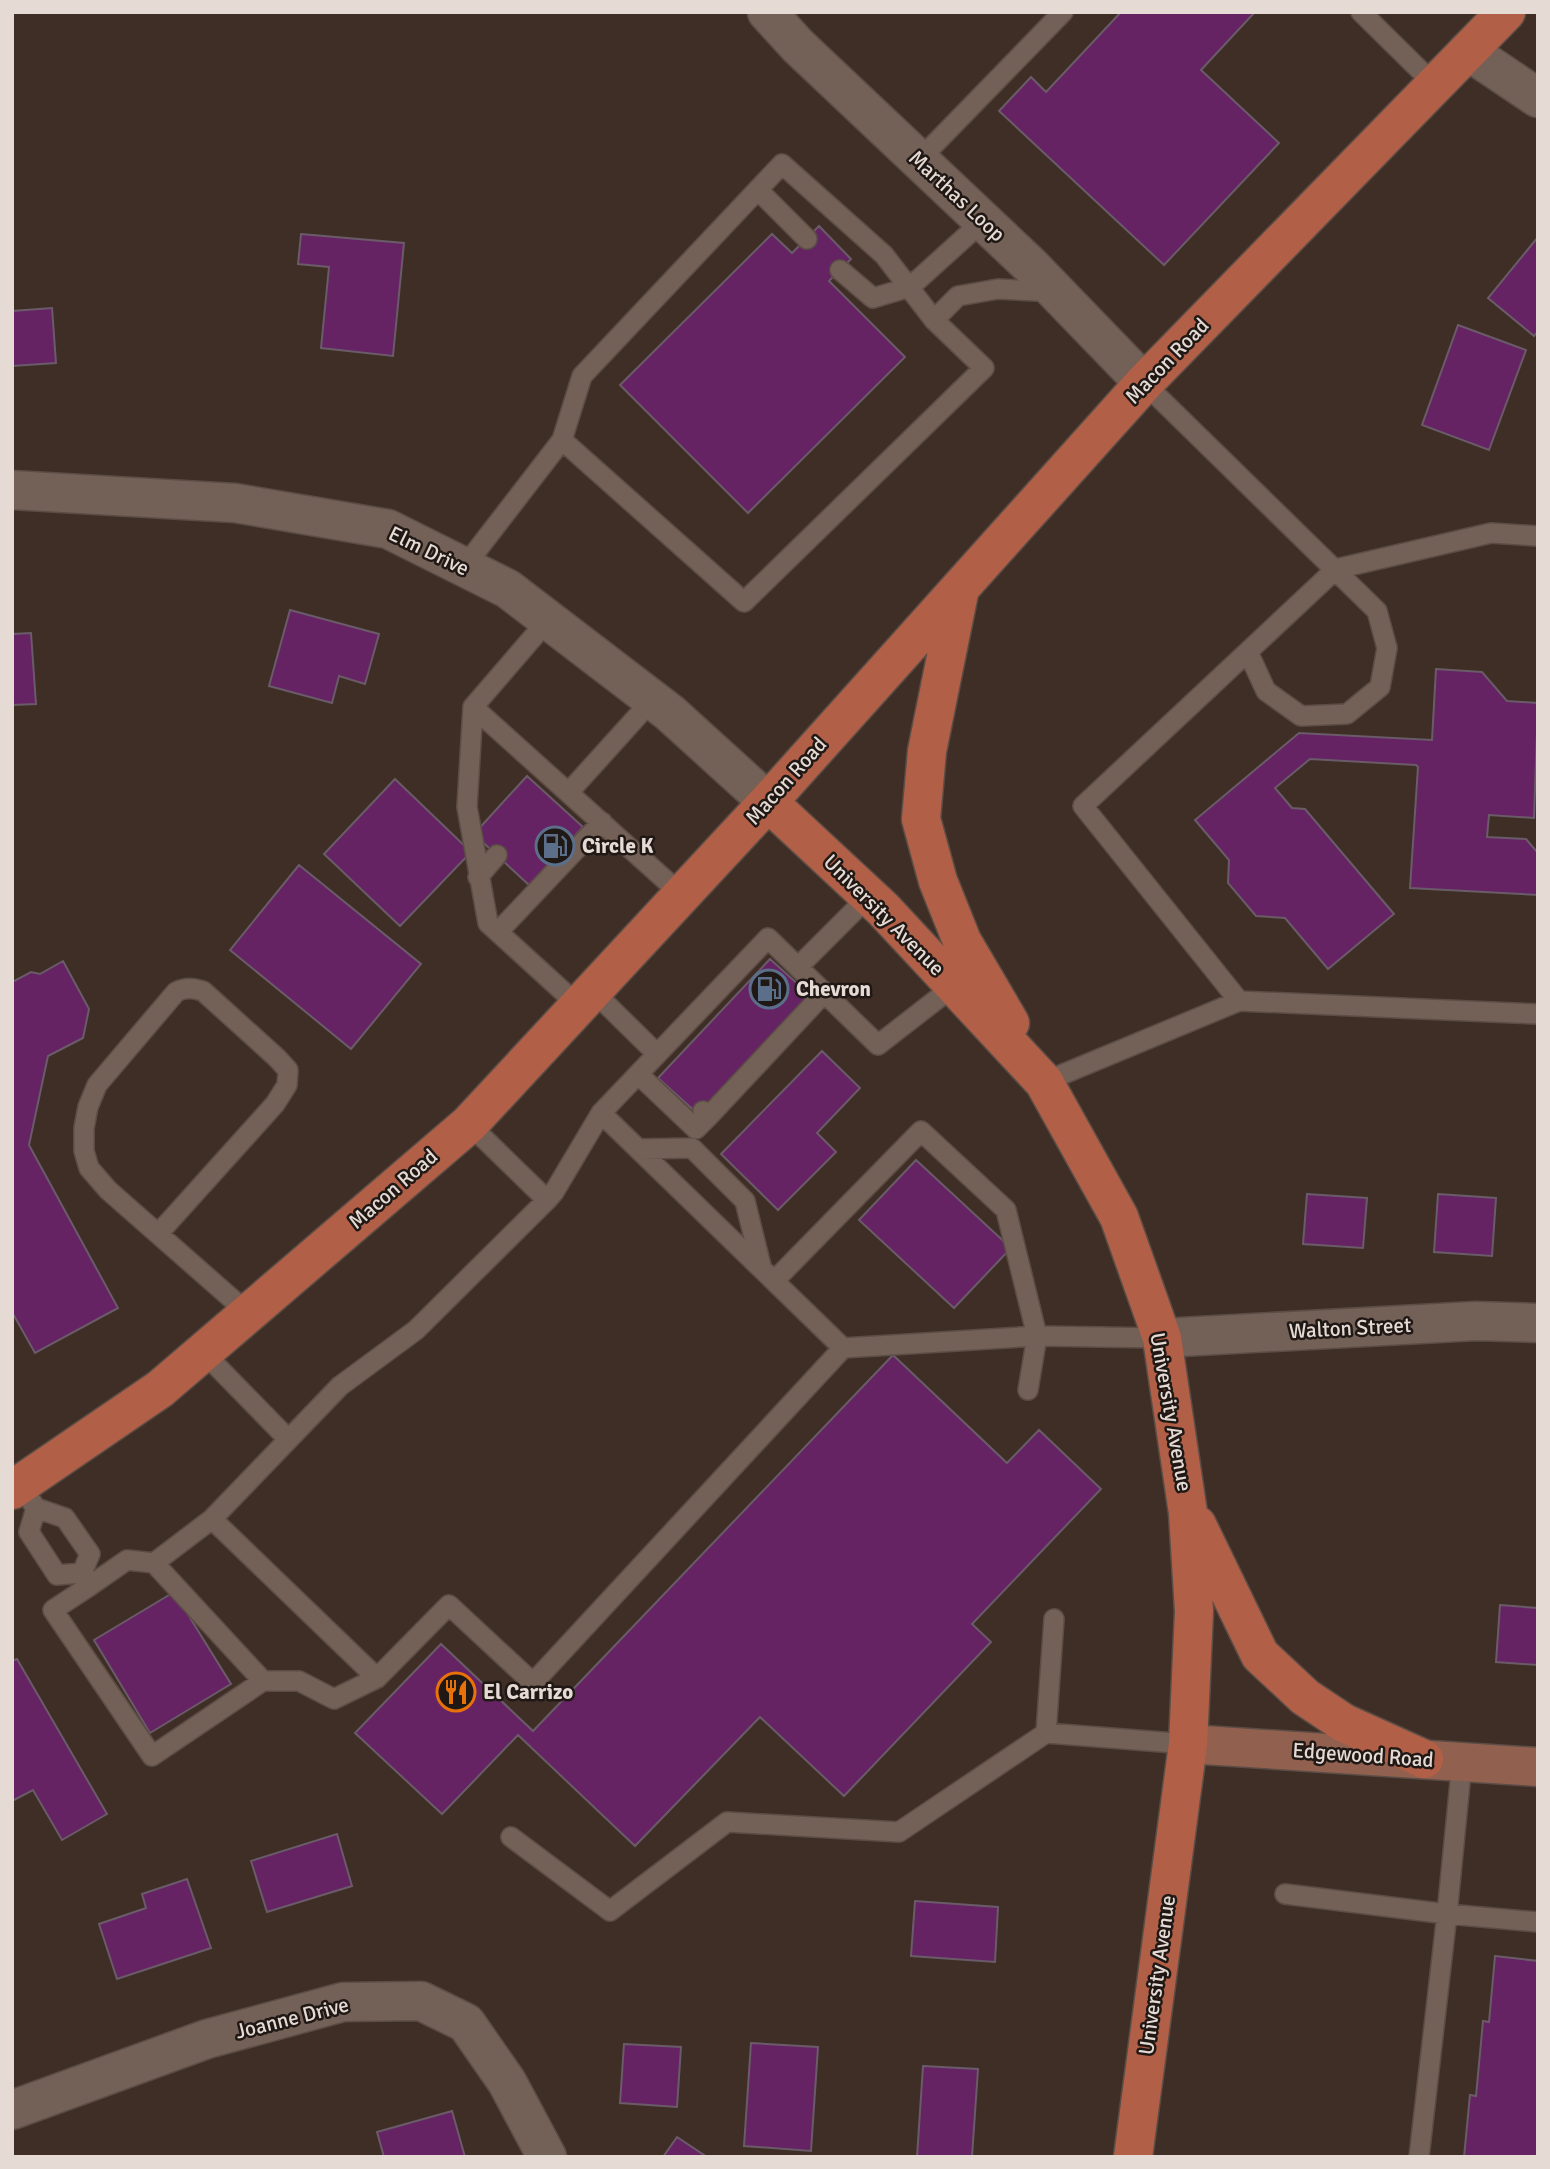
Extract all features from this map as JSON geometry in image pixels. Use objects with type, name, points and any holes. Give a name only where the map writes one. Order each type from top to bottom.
[{"type":"main road","name":"Macon Road","points":[[23,1494],[204,1353],[469,1124],[768,802],[1144,383],[1506,12]]},
{"type":"main road","points":[[960,588],[927,751],[921,819],[938,881],[962,941],[1044,1082]]},
{"type":"main road","name":"University Avenue","points":[[768,802],[869,896],[1044,1082],[1118,1217],[1162,1338],[1188,1513],[1194,1611],[1188,1744],[1133,2157]]},
{"type":"main road","points":[[1188,1513],[1195,1521],[1260,1655],[1305,1697],[1344,1723],[1424,1759]]},
{"type":"street","name":"Marthas Loop","points":[[767,12],[798,46],[984,221],[1144,383]]},
{"type":"street","points":[[1468,51],[1538,98]]},
{"type":"street","name":"Elm Drive","points":[[12,490],[234,503],[388,529],[508,589],[653,699],[768,802]]},
{"type":"street","name":"Walton Street","points":[[1162,1338],[1476,1321],[1538,1323]]},
{"type":"street","name":"Edgewood Road","points":[[1188,1744],[1538,1767]]},
{"type":"street","name":"Joanne Drive","points":[[12,2110],[207,2039],[343,2002],[421,2001],[466,2023],[507,2082],[547,2157]]},
{"type":"lane","points":[[919,160],[1063,12]]},
{"type":"lane","points":[[1361,12],[1435,85]]},
{"type":"lane","points":[[464,567],[562,440],[583,376],[782,164],[884,255],[934,320],[984,368],[744,602],[562,440]]},
{"type":"lane","points":[[758,190],[807,239]]},
{"type":"lane","points":[[840,270],[873,298],[910,288],[984,221]]},
{"type":"lane","points":[[934,320],[958,296],[999,289],[1056,292]]},
{"type":"lane","points":[[1144,383],[1377,611],[1387,648],[1380,687],[1347,714],[1301,716],[1266,691],[1248,652]]},
{"type":"lane","points":[[1239,1001],[1083,806],[1336,569],[1491,533],[1538,536]]},
{"type":"lane","points":[[548,620],[473,707],[467,807],[488,923],[586,999],[653,1065],[696,1129],[705,1114],[802,1010],[824,993]]},
{"type":"lane","points":[[561,792],[653,699]]},
{"type":"lane","points":[[473,707],[561,792],[602,822],[682,895]]},
{"type":"lane","points":[[498,932],[602,822]]},
{"type":"lane","points":[[478,877],[498,855]]},
{"type":"lane","points":[[799,967],[869,896]]},
{"type":"lane","points":[[154,1563],[212,1519],[340,1386],[416,1330],[547,1200],[601,1113],[684,1037],[728,992],[755,963],[768,938],[878,1045],[954,986]]},
{"type":"lane","points":[[158,1234],[275,1104],[287,1085],[288,1070],[277,1058],[203,991],[194,988],[184,988],[176,992],[97,1086],[88,1107],[84,1151],[89,1168],[108,1190],[158,1234],[248,1313]]},
{"type":"lane","points":[[1044,1082],[1239,1001],[1538,1014]]},
{"type":"lane","points":[[601,1113],[843,1348]]},
{"type":"lane","points":[[469,1124],[547,1200]]},
{"type":"lane","points":[[768,1274],[921,1131],[1006,1210],[1037,1336],[1028,1390]]},
{"type":"lane","points":[[639,1149],[692,1148],[745,1201],[768,1274]]},
{"type":"lane","points":[[263,1681],[154,1563],[127,1560],[86,1579],[53,1610],[152,1756],[263,1681],[299,1682],[334,1699],[377,1678],[449,1605],[533,1683],[843,1348],[1037,1336],[1162,1338]]},
{"type":"lane","points":[[204,1353],[288,1439]]},
{"type":"lane","points":[[23,1494],[29,1532],[57,1576],[86,1579]]},
{"type":"lane","points":[[23,1494],[65,1518],[90,1554],[86,1579]]},
{"type":"lane","points":[[212,1519],[377,1678]]},
{"type":"lane","points":[[1046,1733],[1054,1619]]},
{"type":"lane","points":[[511,1837],[610,1911],[727,1822],[900,1832],[1046,1733],[1188,1744]]},
{"type":"lane","points":[[1419,2157],[1462,1762]]},
{"type":"lane","points":[[1285,1894],[1538,1922]]},
{"type":"building","points":[[1121,12],[1255,12],[1201,70],[1279,143],[1164,265],[999,111],[1031,77],[1046,92]]},
{"type":"building","points":[[819,226],[851,259],[829,281],[905,357],[748,513],[620,385],[772,234],[792,253]]},
{"type":"building","points":[[301,234],[404,243],[393,356],[321,348],[329,267],[298,264]]},
{"type":"building","points":[[1538,237],[1538,331],[1534,336],[1488,298]]},
{"type":"building","points":[[52,308],[56,363],[12,366],[12,311]]},
{"type":"building","points":[[1458,325],[1526,350],[1489,450],[1422,425]]},
{"type":"building","points":[[290,610],[379,634],[365,684],[339,676],[332,703],[269,686]]},
{"type":"building","points":[[31,633],[36,704],[12,705],[12,634]]},
{"type":"building","points":[[1436,669],[1482,672],[1507,701],[1538,703],[1534,818],[1489,815],[1487,837],[1526,839],[1538,853],[1538,895],[1410,888],[1418,767],[1310,759],[1275,788],[1292,808],[1305,809],[1394,914],[1328,969],[1285,918],[1256,916],[1228,883],[1229,860],[1195,820],[1299,733],[1432,740]]},
{"type":"building","points":[[527,776],[583,827],[529,885],[474,834]]},
{"type":"building","points":[[395,779],[471,852],[400,926],[324,854]]},
{"type":"building","points":[[299,865],[421,964],[351,1049],[230,950]]},
{"type":"building","points":[[770,959],[810,995],[699,1115],[658,1078]]},
{"type":"building","points":[[63,961],[89,1009],[83,1038],[48,1056],[29,1145],[118,1308],[35,1353],[12,1312],[12,982],[31,972],[40,974]]},
{"type":"building","points":[[822,1051],[860,1088],[817,1133],[836,1152],[778,1210],[721,1154]]},
{"type":"building","points":[[916,1160],[1011,1248],[954,1308],[859,1220]]},
{"type":"building","points":[[1307,1194],[1367,1198],[1363,1248],[1303,1244]]},
{"type":"building","points":[[1438,1194],[1496,1198],[1492,1256],[1434,1252]]},
{"type":"building","points":[[893,1355],[1007,1463],[1039,1430],[1101,1489],[972,1624],[991,1642],[844,1796],[760,1717],[635,1846],[518,1735],[442,1814],[355,1733],[441,1644],[533,1731]]},
{"type":"building","points":[[174,1592],[231,1684],[150,1733],[94,1640]]},
{"type":"building","points":[[1500,1605],[1538,1608],[1538,1665],[1496,1662]]},
{"type":"building","points":[[17,1659],[107,1814],[62,1840],[33,1790],[12,1801],[12,1661]]},
{"type":"building","points":[[337,1834],[352,1886],[267,1912],[251,1861]]},
{"type":"building","points":[[187,1879],[211,1948],[117,1979],[99,1924],[146,1908],[142,1894]]},
{"type":"building","points":[[915,1901],[998,1907],[995,1962],[911,1956]]},
{"type":"building","points":[[1495,1956],[1538,1961],[1538,2157],[1464,2157],[1470,2095],[1476,2096],[1483,2021],[1489,2022]]},
{"type":"building","points":[[751,2043],[818,2047],[811,2151],[744,2146]]},
{"type":"building","points":[[624,2044],[681,2047],[677,2107],[620,2103]]},
{"type":"building","points":[[923,2066],[978,2069],[972,2157],[917,2157]]},
{"type":"building","points":[[452,2111],[465,2157],[384,2157],[377,2132]]},
{"type":"building","points":[[677,2137],[707,2157],[663,2157]]},
{"type":"place","name":"Circle K","points":[[555,846]]},
{"type":"place","name":"Chevron","points":[[769,989]]},
{"type":"place","name":"El Carrizo","points":[[456,1692]]}]
